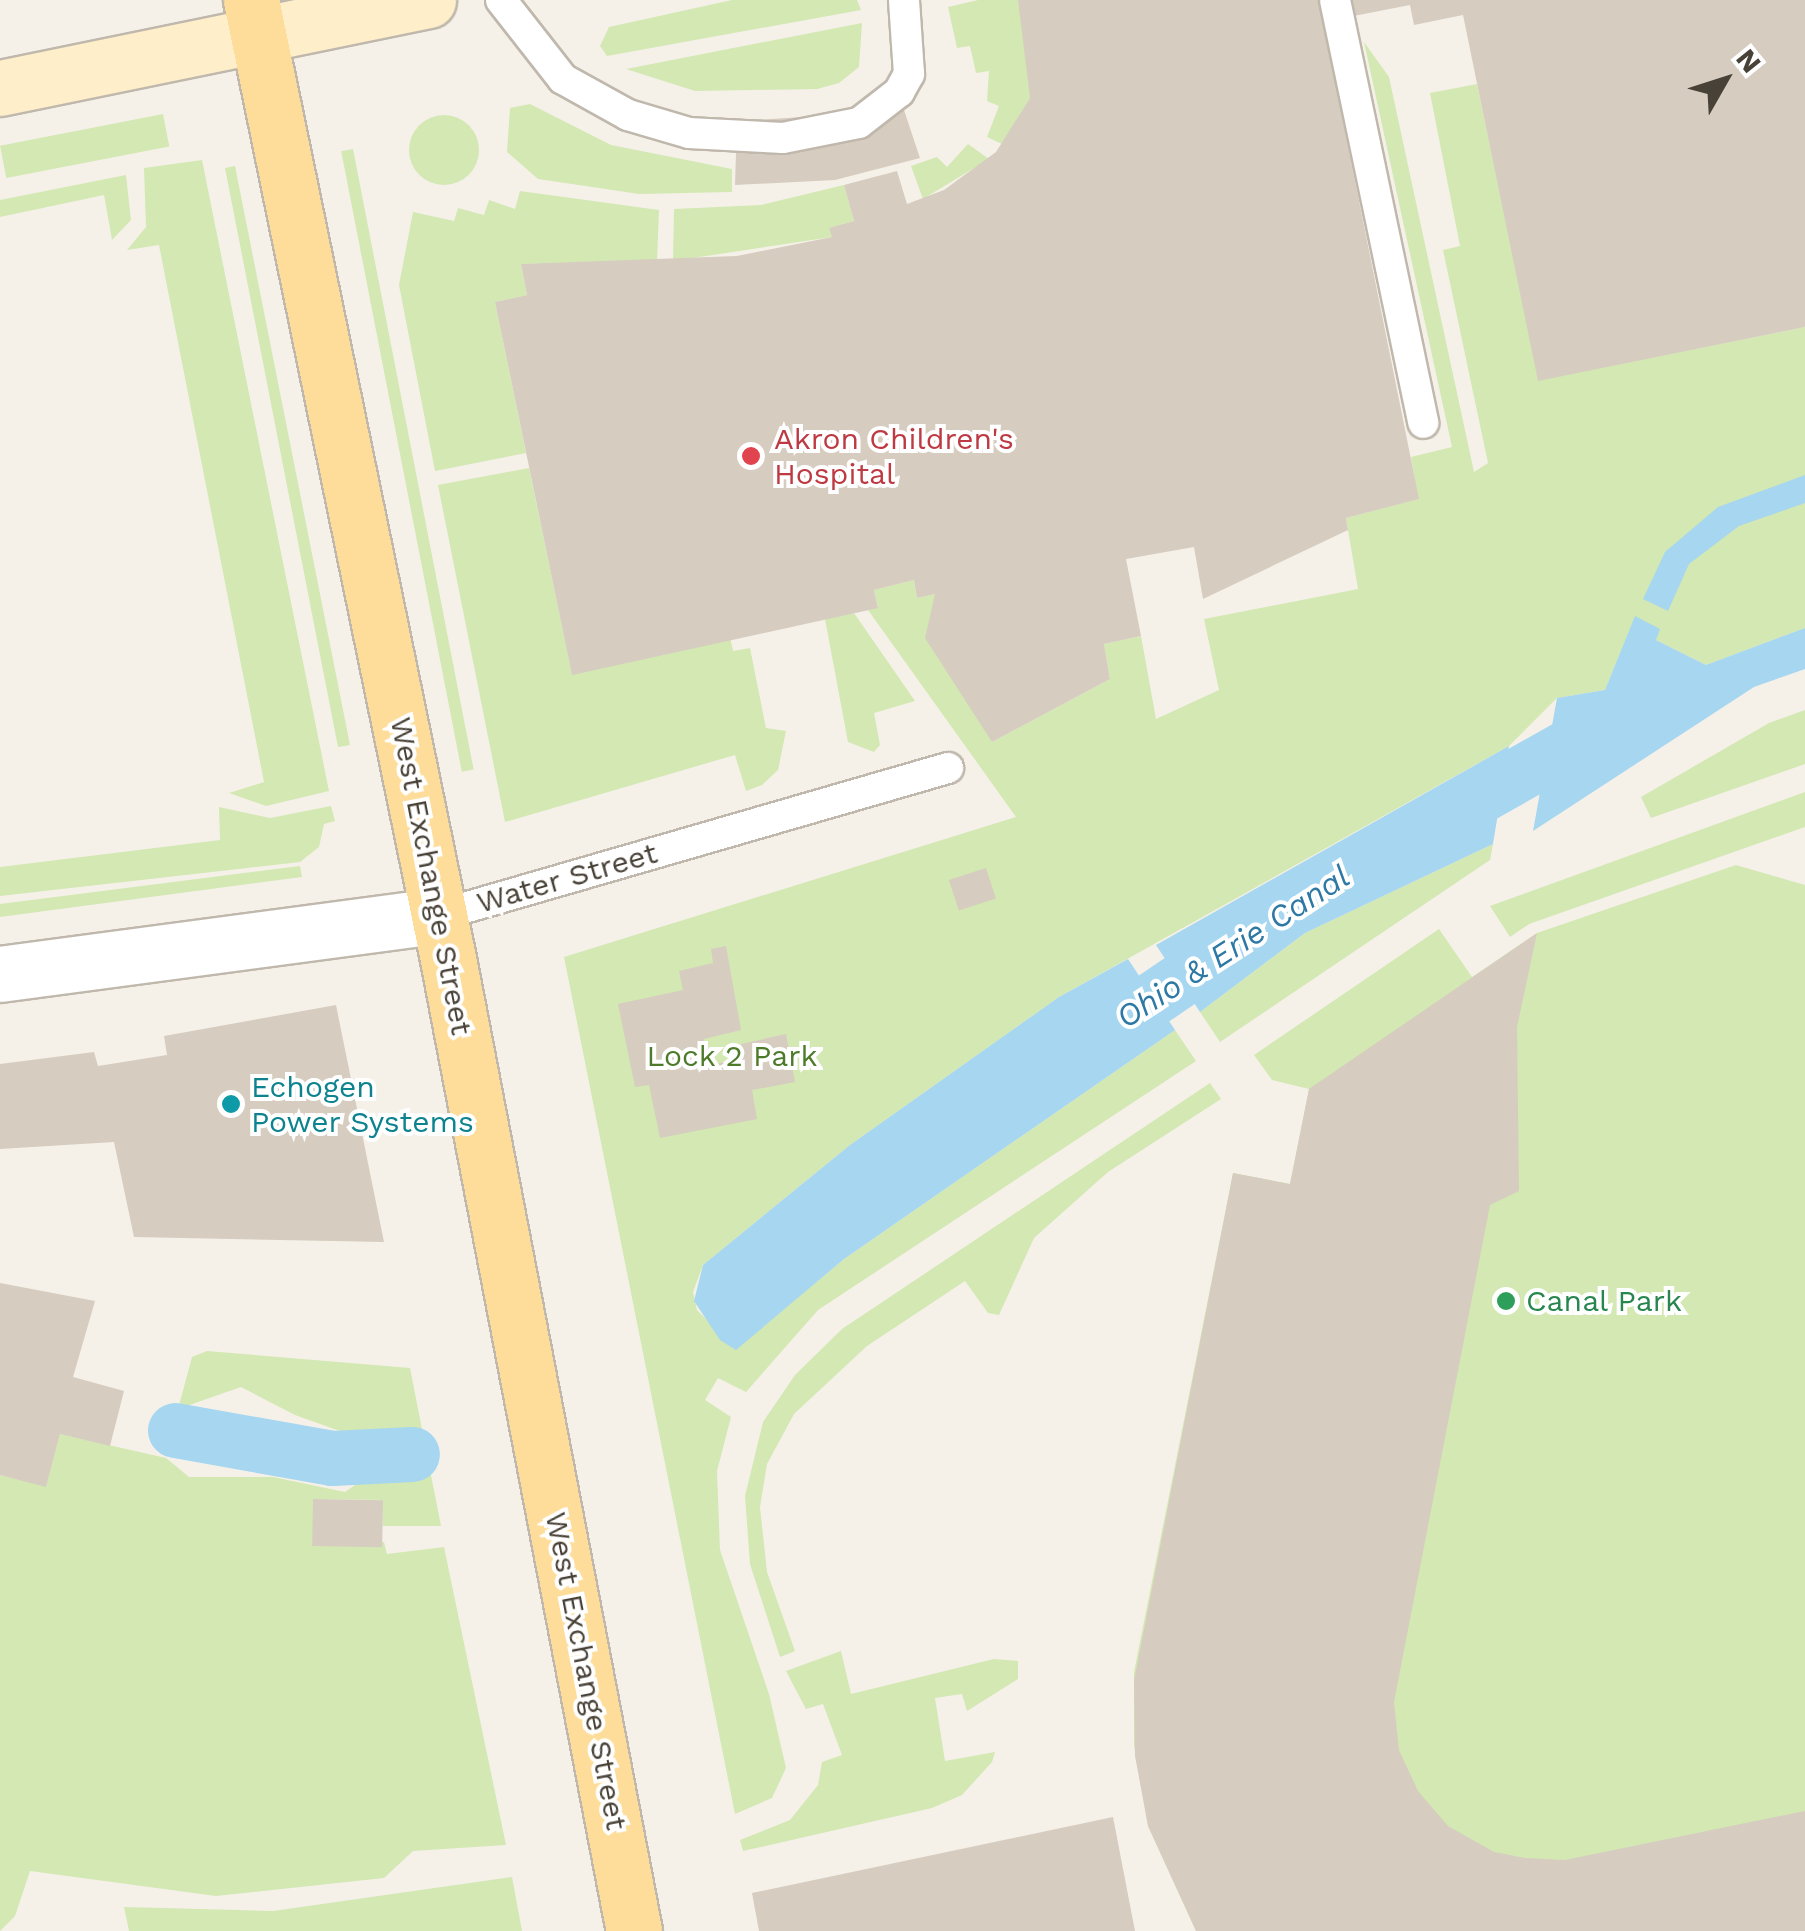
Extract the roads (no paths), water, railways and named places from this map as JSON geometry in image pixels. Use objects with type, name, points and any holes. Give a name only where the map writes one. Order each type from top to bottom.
[{"type":"main road","name":"West Exchange Street","points":[[255,18],[440,915],[634,1931]]},
{"type":"street","points":[[0,88],[255,18],[428,0]]},
{"type":"street","name":"Water Street","points":[[0,974],[440,915]]},
{"type":"lane","points":[[502,0],[563,79],[628,115],[690,133],[783,138],[859,123],[899,92],[909,74],[904,0]]},
{"type":"lane","points":[[1335,0],[1423,423]]},
{"type":"lane","name":"Water Street","points":[[440,915],[948,768]]},
{"type":"water","points":[[1805,475],[1805,503],[1739,526],[1689,564],[1668,611],[1643,599],[1665,552],[1718,507]]},
{"type":"water","points":[[1635,616],[1660,629],[1656,640],[1706,665],[1805,628],[1805,669],[1754,687],[1533,831],[1557,698],[1605,690]]},
{"type":"water","points":[[1509,746],[1493,844],[1305,933],[1200,1012],[1156,945]]},
{"type":"water","points":[[1128,959],[1175,1030],[844,1259],[736,1350],[720,1340],[694,1301],[703,1265],[850,1145],[1059,997]]},
{"type":"waterway","name":"Ohio & Erie Canal","points":[[1437,820],[1611,722]]},
{"type":"waterway","name":"Ohio & Erie Canal","points":[[1092,1040],[1240,939]]},
{"type":"waterway","name":"Ohio & Erie Canal","points":[[175,1430],[332,1458],[412,1454]]},
{"type":"place","name":"Akron Children's Hospital","points":[[751,456]]},
{"type":"place","name":"Echogen Power Systems","points":[[231,1104]]},
{"type":"place","name":"Canal Park","points":[[1506,1301]]},
{"type":"park label","name":"Lock 2 Park","points":[[732,1056]]}]
